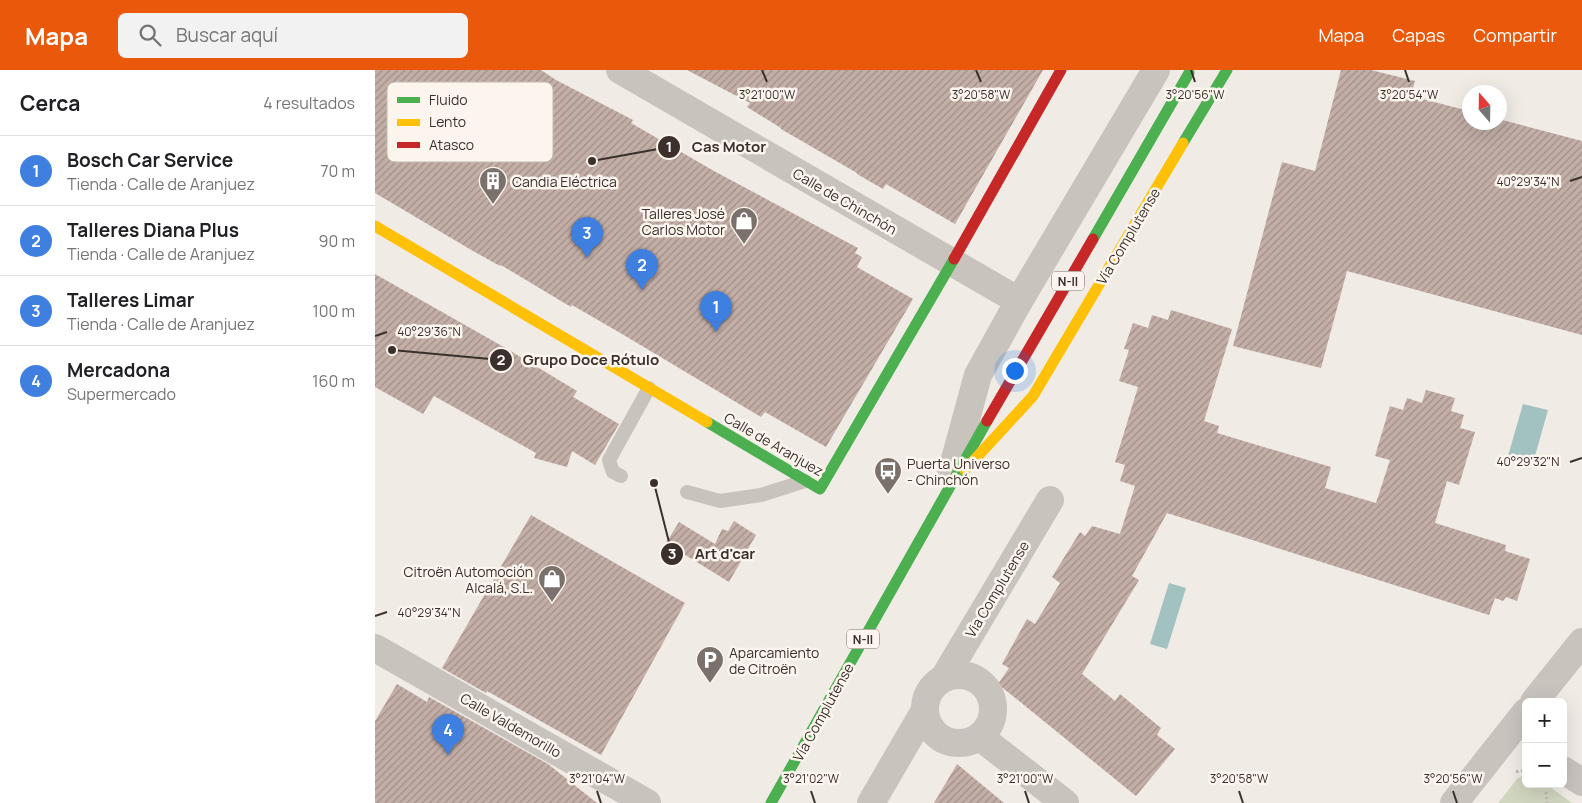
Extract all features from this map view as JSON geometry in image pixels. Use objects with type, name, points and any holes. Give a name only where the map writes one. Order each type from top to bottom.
[{"type":"street","name":"Calle de Chinchón","points":[[620,70],[1019,301]]},
{"type":"street","name":"Calle de Aranjuez","points":[[375,226],[820,489],[1061,70]]},
{"type":"street","name":"Vía Complutense","points":[[947,489],[978,375],[1019,301],[1156,70]]},
{"type":"street","name":"Vía Complutense","points":[[947,489],[1033,396],[1227,70]]},
{"type":"street","name":"Vía Complutense","points":[[771,803],[947,489],[1189,73]]},
{"type":"street","name":"Via Complutense","points":[[944,678],[1050,500]]},
{"type":"street","points":[[1537,698],[1582,642]]},
{"type":"street","name":"Calle Valdemorillo","points":[[375,648],[647,803]]},
{"type":"street","points":[[955,675],[976,679],[991,696],[992,718],[987,729],[971,742],[960,744],[940,738],[932,732],[927,722],[924,712],[925,702],[935,684],[944,678],[955,675]]},
{"type":"street","points":[[871,803],[924,712]]},
{"type":"street","points":[[979,737],[1065,803]]},
{"type":"street","points":[[1454,803],[1522,745]]},
{"type":"street","points":[[1567,773],[1582,782]]},
{"type":"lane","points":[[621,476],[613,472],[609,460],[649,388]]},
{"type":"lane","points":[[687,492],[720,501],[761,494],[806,481]]},
{"type":"green space","points":[[1522,776],[1522,788],[1551,788],[1572,803],[1498,803],[1517,779]]},
{"type":"water","points":[[1523,404],[1548,410],[1533,463],[1508,456]]},
{"type":"water","points":[[1169,583],[1186,588],[1167,649],[1150,644]]},
{"type":"building","points":[[375,70],[541,70],[556,80],[633,120],[631,123],[714,171],[858,248],[855,253],[862,257],[857,267],[913,299],[826,447],[765,412],[761,417],[622,334],[572,305],[571,307],[375,193]]},
{"type":"building","points":[[687,70],[1043,70],[955,224],[886,184],[883,189],[781,129],[747,107],[750,103]]},
{"type":"building","points":[[1341,70],[1371,70],[1415,81],[1411,96],[1462,109],[1462,130],[1507,130],[1507,121],[1582,141],[1582,335],[1347,271],[1321,368],[1233,346],[1282,162],[1315,171]]},
{"type":"building","points":[[375,274],[577,391],[573,397],[619,424],[595,465],[572,451],[567,467],[534,458],[536,453],[434,396],[423,414],[375,387]]},
{"type":"building","points":[[1171,310],[1232,329],[1204,421],[1219,426],[1217,433],[1331,467],[1325,488],[1376,503],[1390,460],[1375,456],[1390,406],[1403,410],[1407,398],[1422,403],[1426,390],[1455,398],[1451,411],[1464,415],[1460,428],[1475,432],[1459,485],[1447,481],[1435,523],[1506,545],[1505,551],[1530,559],[1517,601],[1506,597],[1503,601],[1495,598],[1489,615],[1167,513],[1132,576],[1139,580],[1082,674],[1115,701],[1120,694],[1161,728],[1157,735],[1175,749],[1136,796],[998,684],[1009,668],[1002,664],[1027,619],[1035,624],[1060,583],[1052,577],[1080,532],[1085,536],[1092,526],[1120,534],[1135,486],[1120,481],[1125,465],[1115,462],[1138,387],[1119,381],[1129,350],[1124,349],[1133,323],[1148,328],[1152,315],[1168,320]]},
{"type":"building","name":"Citroën Automoción Alcalá, S.L.","points":[[531,515],[685,603],[601,755],[442,668]]},
{"type":"building","points":[[734,521],[756,535],[729,582],[666,543],[679,522],[715,544],[722,529],[728,531]]},
{"type":"building","points":[[397,684],[427,702],[429,697],[548,764],[597,803],[375,803],[375,721]]},
{"type":"building","points":[[957,764],[1004,803],[934,803]]},
{"type":"traffic: fast","points":[[1183,143],[1227,70]]},
{"type":"traffic: fast","points":[[1093,239],[1189,73]]},
{"type":"traffic: fast","points":[[707,422],[820,489],[954,259]]},
{"type":"traffic: fast","points":[[771,803],[987,421]]},
{"type":"traffic: slow","points":[[965,470],[1033,396],[1183,143]]},
{"type":"traffic: slow","points":[[375,226],[707,422]]},
{"type":"traffic: jam","points":[[954,259],[1061,70]]},
{"type":"traffic: jam","points":[[987,421],[1093,239]]},
{"type":"place","name":"Cas Motor","points":[[592,161]]},
{"type":"place","name":"Candia Eléctrica","points":[[493,205]]},
{"type":"place","name":"Talleres José Carlos Motor","points":[[744,245]]},
{"type":"place","name":"Talleres Limar","points":[[587,258]]},
{"type":"place","name":"Talleres Diana Plus","points":[[642,290]]},
{"type":"place","name":"Bosch Car Service","points":[[716,332]]},
{"type":"place","name":"Grupo Doce Rótulo","points":[[392,350]]},
{"type":"place","name":"Art d'car","points":[[654,483]]},
{"type":"place","name":"Puerta Universo - Chinchón","points":[[888,495]]},
{"type":"place","name":"Citroën Automoción Alcalá, S.L.","points":[[552,603]]},
{"type":"place","name":"Aparcamiento de Citroën","points":[[710,684]]},
{"type":"place","name":"Mercadona","points":[[448,755]]}]
